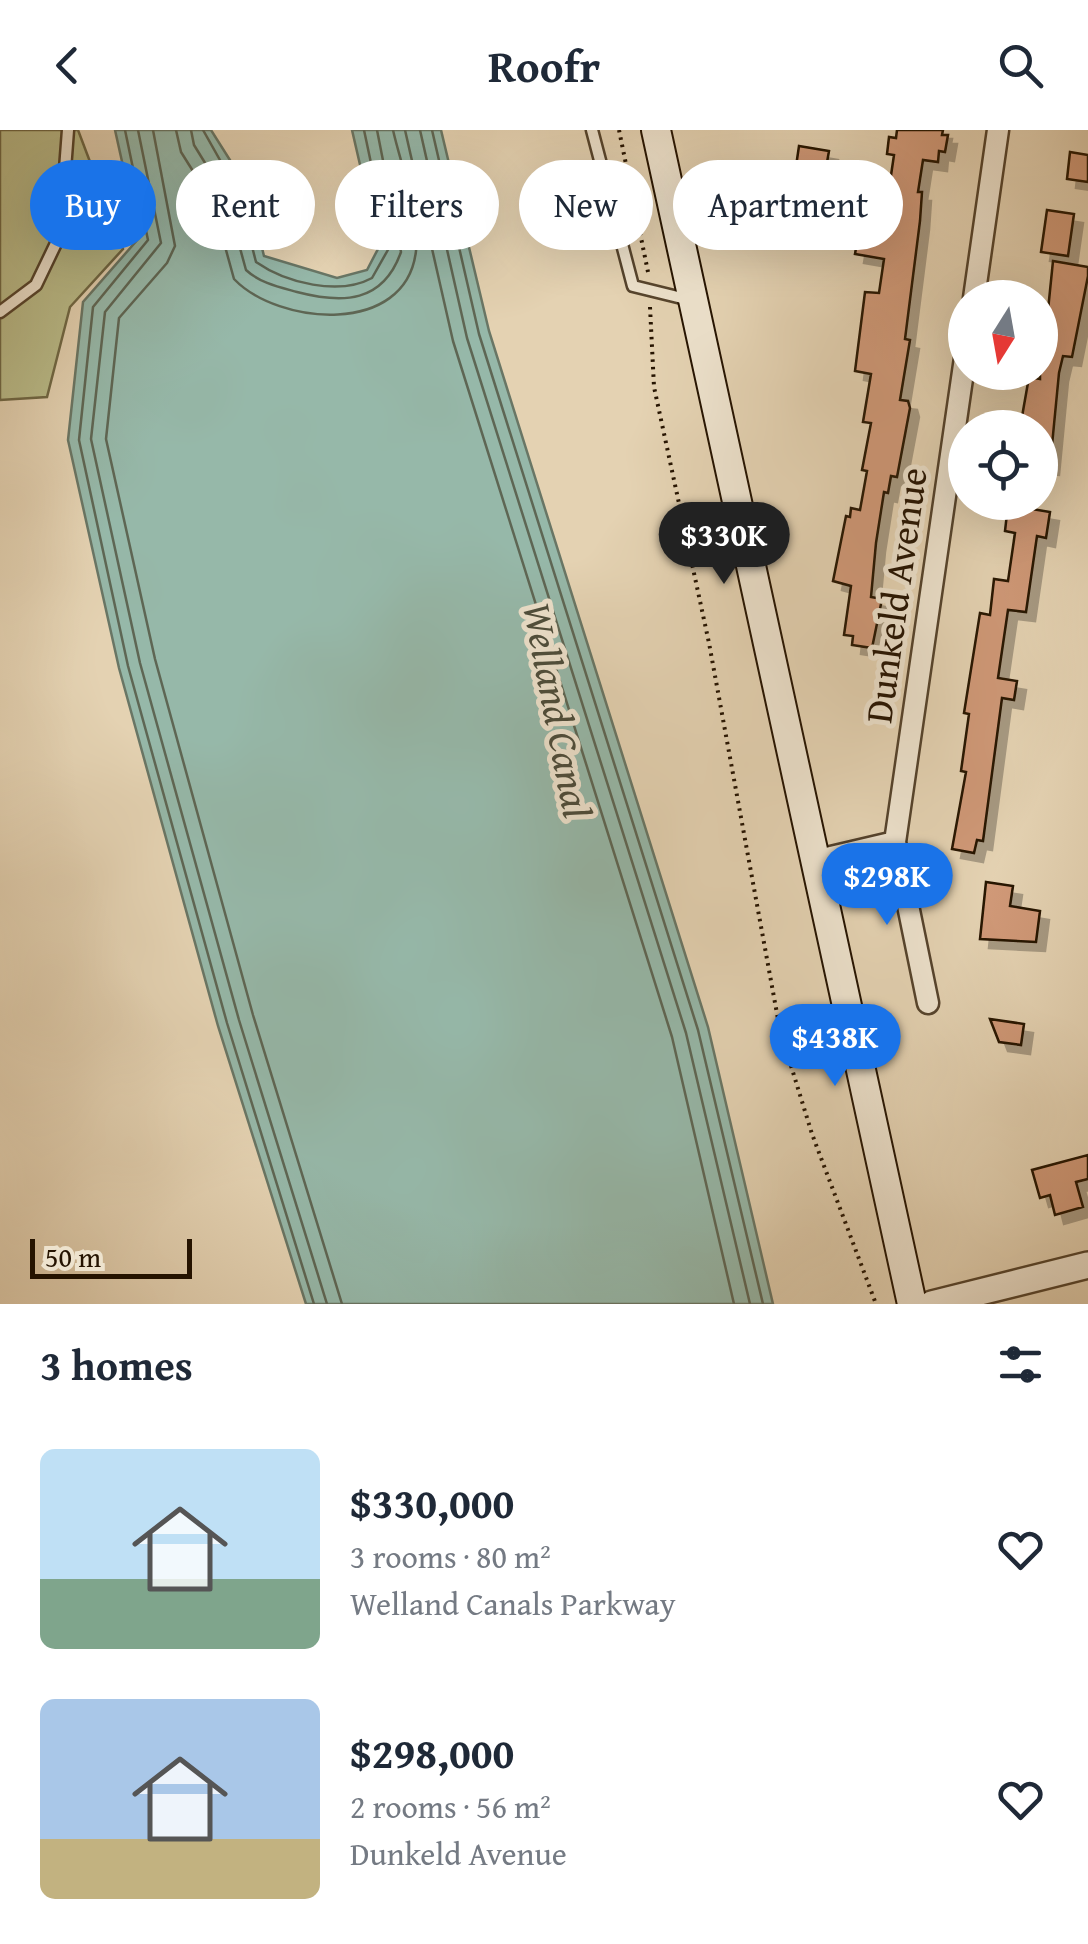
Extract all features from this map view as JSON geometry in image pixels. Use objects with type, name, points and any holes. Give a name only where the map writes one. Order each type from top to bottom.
[{"type":"main road","points":[[656,130],[912,1304]]},
{"type":"street","points":[[977,280],[998,130]]},
{"type":"street","name":"Dunkeld Avenue","points":[[928,1004],[895,842],[960,390]]},
{"type":"street","points":[[814,862],[895,842]]},
{"type":"street","points":[[932,1304],[1088,1265]]},
{"type":"lane","points":[[0,312],[36,286],[60,235],[68,130]]},
{"type":"lane","points":[[592,130],[633,286],[691,300]]},
{"type":"path","points":[[619,130],[647,258],[654,386],[709,643],[780,1030],[812,1134],[876,1304]]},
{"type":"green space","points":[[0,130],[78,130],[89,160],[30,160],[30,250],[122,250],[70,307],[47,397],[0,400]]},
{"type":"water","name":"Welland Canal","points":[[115,130],[211,130],[230,160],[176,160],[176,250],[263,250],[264,256],[337,278],[367,270],[377,250],[470,250],[489,331],[708,1027],[773,1304],[306,1304],[218,1026],[119,668],[68,440],[83,302],[128,250],[156,250],[156,160],[122,160]]},
{"type":"water","points":[[352,130],[441,130],[448,160],[359,160]]},
{"type":"building","points":[[897,130],[943,130],[942,135],[948,135],[945,152],[939,151],[938,162],[923,160],[918,192],[922,192],[920,221],[905,339],[910,340],[900,400],[908,401],[910,408],[897,477],[891,476],[888,493],[884,492],[871,597],[882,599],[872,648],[852,645],[853,636],[844,635],[851,586],[833,581],[846,516],[850,517],[851,508],[860,510],[867,471],[862,470],[871,423],[863,422],[871,374],[855,371],[865,292],[879,293],[884,259],[855,254],[856,250],[903,250],[903,160],[893,160],[894,155],[887,154],[889,137],[896,138]]},
{"type":"building","points":[[799,146],[829,151],[827,160],[797,160]]},
{"type":"building","points":[[1070,152],[1088,155],[1088,182],[1067,179]]},
{"type":"building","points":[[1047,210],[1074,214],[1068,256],[1041,252]]},
{"type":"building","points":[[1053,261],[1088,267],[1072,357],[1063,356],[1058,383],[1058,280],[1051,280]]},
{"type":"building","points":[[1027,390],[1057,390],[1055,410],[1023,410]]},
{"type":"building","points":[[1006,520],[1049,520],[1046,538],[1037,536],[1026,612],[1008,610],[998,678],[1017,681],[1014,700],[1002,698],[983,841],[977,840],[974,853],[952,849],[966,772],[961,771],[969,714],[964,713],[980,613],[990,615],[994,579],[1008,581],[1015,533],[1005,531]]},
{"type":"building","points":[[986,882],[1013,886],[1010,906],[1040,911],[1036,942],[980,939]]},
{"type":"building","points":[[990,1019],[1024,1024],[1021,1045],[999,1042]]},
{"type":"building","points":[[1088,1155],[1088,1179],[1076,1182],[1083,1207],[1055,1215],[1050,1195],[1040,1198],[1032,1170]]}]
